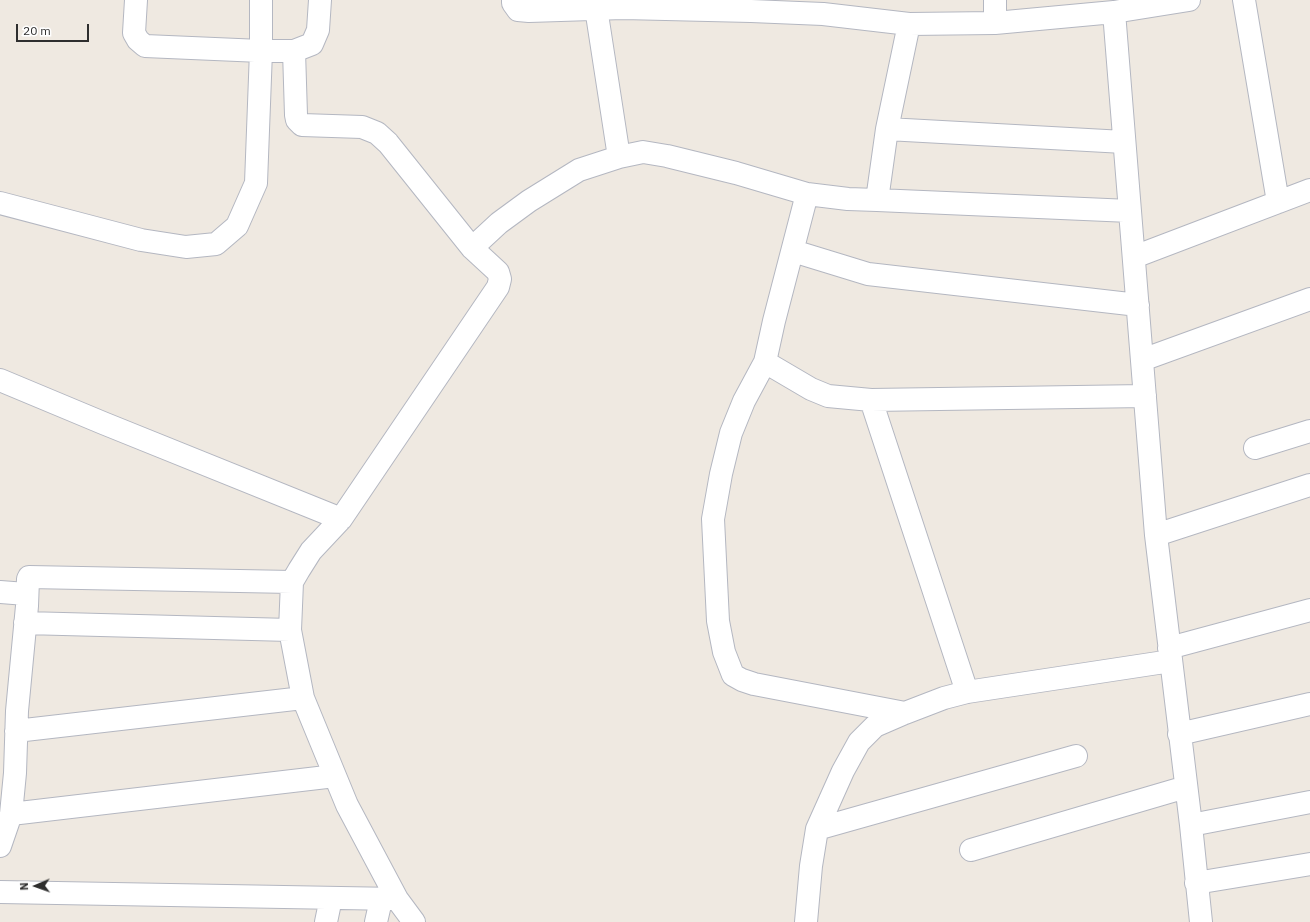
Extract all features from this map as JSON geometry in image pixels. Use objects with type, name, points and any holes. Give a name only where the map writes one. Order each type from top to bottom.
[{"type":"street","points":[[136,0],[134,33],[138,40],[145,46],[261,51],[294,51],[312,44],[318,30],[320,0]]},
{"type":"street","points":[[0,203],[141,240],[186,247],[216,244],[237,226],[256,183],[261,51],[261,0]]},
{"type":"street","points":[[513,0],[513,3],[518,10],[605,6],[698,5],[823,7],[909,24],[995,23],[1114,12],[1189,0]]},
{"type":"street","points":[[995,0],[995,23]]},
{"type":"street","points":[[1244,0],[1278,202]]},
{"type":"street","points":[[605,6],[619,157]]},
{"type":"street","points":[[1114,12],[1156,535],[1191,825],[1201,922]]},
{"type":"street","points":[[877,200],[887,129],[909,24]]},
{"type":"street","points":[[294,51],[297,120],[302,125],[362,127],[377,133],[388,143],[472,248],[498,272],[500,279],[498,287],[341,519],[311,551],[292,582],[290,630],[303,698],[347,805],[389,900],[414,922]]},
{"type":"street","points":[[887,129],[1124,142]]},
{"type":"street","points":[[472,248],[499,223],[529,201],[579,170],[619,157],[643,152],[667,156],[736,173],[807,194],[848,199],[1130,211]]},
{"type":"street","points":[[1134,257],[1310,190]]},
{"type":"street","points":[[807,194],[774,321],[765,362],[744,401],[730,433],[721,474],[713,519],[718,621],[724,652],[733,675],[742,680],[754,684],[904,712]]},
{"type":"street","points":[[793,251],[868,274],[1138,305]]},
{"type":"street","points":[[1142,360],[1310,299]]},
{"type":"street","points":[[765,362],[811,389],[828,396],[871,400],[1145,396]]},
{"type":"street","points":[[0,380],[341,519]]},
{"type":"street","points":[[871,400],[968,692]]},
{"type":"street","points":[[1255,448],[1310,431]]},
{"type":"street","points":[[1156,535],[1310,485]]},
{"type":"street","points":[[0,846],[11,814],[15,773],[11,718],[25,623],[28,579],[31,576],[292,582]]},
{"type":"street","points":[[0,592],[26,594]]},
{"type":"street","points":[[806,922],[811,866],[817,830],[843,771],[859,742],[875,726],[904,712],[944,698],[968,692],[1170,654],[1310,610]]},
{"type":"street","points":[[25,623],[290,630]]},
{"type":"street","points":[[11,718],[303,698]]},
{"type":"street","points":[[1179,734],[1310,704]]},
{"type":"street","points":[[817,830],[1076,756]]},
{"type":"street","points":[[11,814],[335,776]]},
{"type":"street","points":[[971,850],[1186,787]]},
{"type":"street","points":[[1191,825],[1310,802]]},
{"type":"street","points":[[1196,882],[1310,864]]},
{"type":"street","points":[[0,892],[389,900]]},
{"type":"street","points":[[326,922],[331,898]]},
{"type":"street","points":[[376,922],[389,900]]}]
